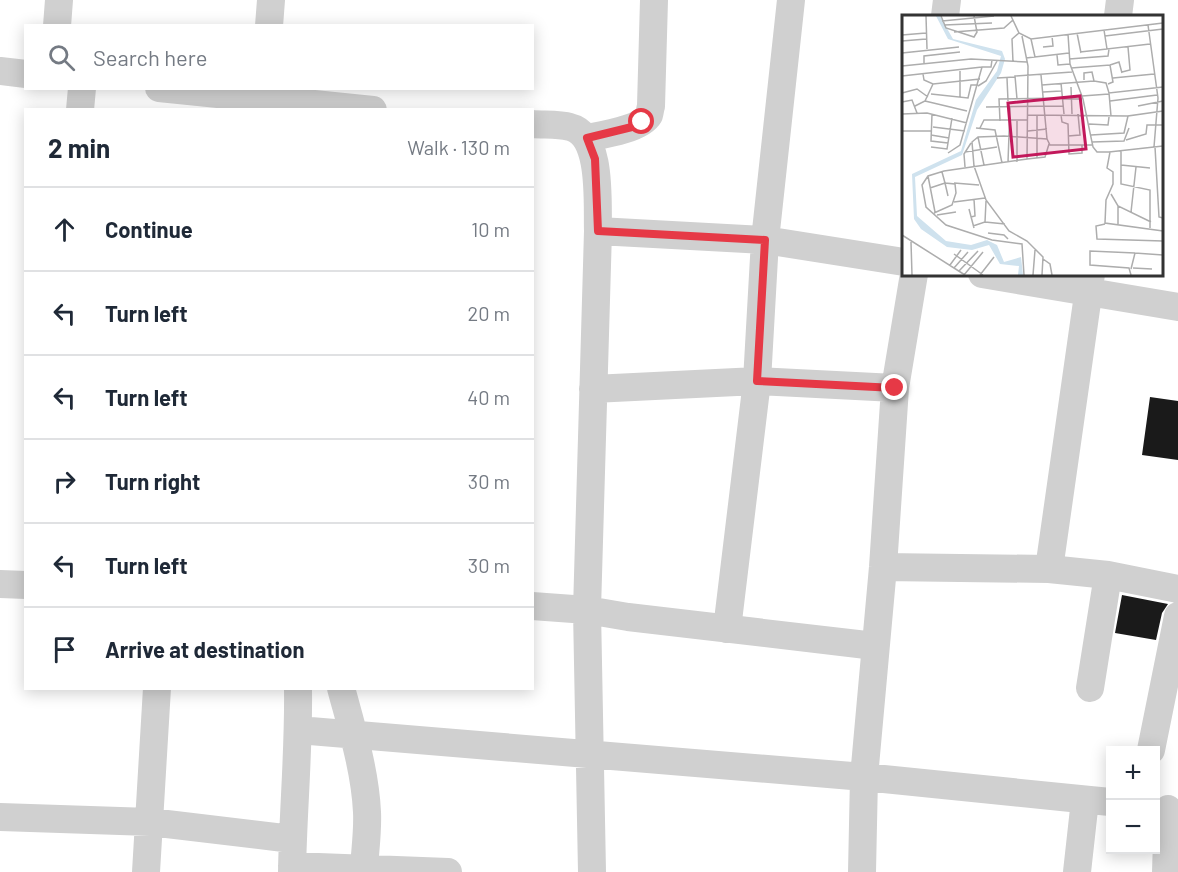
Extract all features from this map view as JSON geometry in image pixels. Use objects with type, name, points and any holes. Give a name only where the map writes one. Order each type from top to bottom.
[{"type":"street","points":[[57,24],[59,0]]},
{"type":"street","points":[[269,24],[271,0]]},
{"type":"street","points":[[587,138],[632,127],[642,122],[648,115],[651,106],[654,0]]},
{"type":"street","points":[[727,629],[757,381],[765,240],[791,0]]},
{"type":"street","points":[[945,15],[947,0]]},
{"type":"street","points":[[1118,15],[1120,0]]},
{"type":"street","points":[[0,72],[24,74]]},
{"type":"street","points":[[80,108],[82,90]]},
{"type":"street","points":[[178,90],[353,108]]},
{"type":"street","points":[[534,124],[572,127],[587,138],[595,159],[598,231],[587,610],[592,872]]},
{"type":"street","points":[[598,231],[765,240],[902,262]]},
{"type":"street","points":[[861,872],[864,777],[883,567],[895,388],[914,276]]},
{"type":"street","points":[[1006,276],[1090,283],[1178,307]]},
{"type":"street","points":[[1050,569],[1090,283]]},
{"type":"street","points":[[593,389],[757,381],[895,388]]},
{"type":"street","points":[[883,567],[1050,569],[1107,575],[1178,589]]},
{"type":"street","points":[[1090,688],[1107,575]]},
{"type":"street","points":[[0,584],[24,585]]},
{"type":"street","points":[[534,606],[587,610],[875,646]]},
{"type":"street","points":[[1153,746],[1178,616]]},
{"type":"street","points":[[146,872],[157,690]]},
{"type":"street","points":[[292,859],[298,690]]},
{"type":"street","points":[[342,690],[355,735],[366,791],[368,815],[364,869]]},
{"type":"street","points":[[298,730],[589,756],[864,777],[1098,801],[1077,872]]},
{"type":"street","points":[[1166,872],[1167,809]]},
{"type":"street","points":[[0,817],[150,822],[292,859],[364,869],[448,872]]},
{"type":"building","points":[[1150,397],[1178,401],[1178,460],[1142,455]]},
{"type":"building","points":[[1122,595],[1168,604],[1162,613],[1156,640],[1115,633]]},
{"type":"route","points":[[642,122],[632,127],[587,138],[595,159],[598,231],[765,240],[757,381],[895,388]]}]
